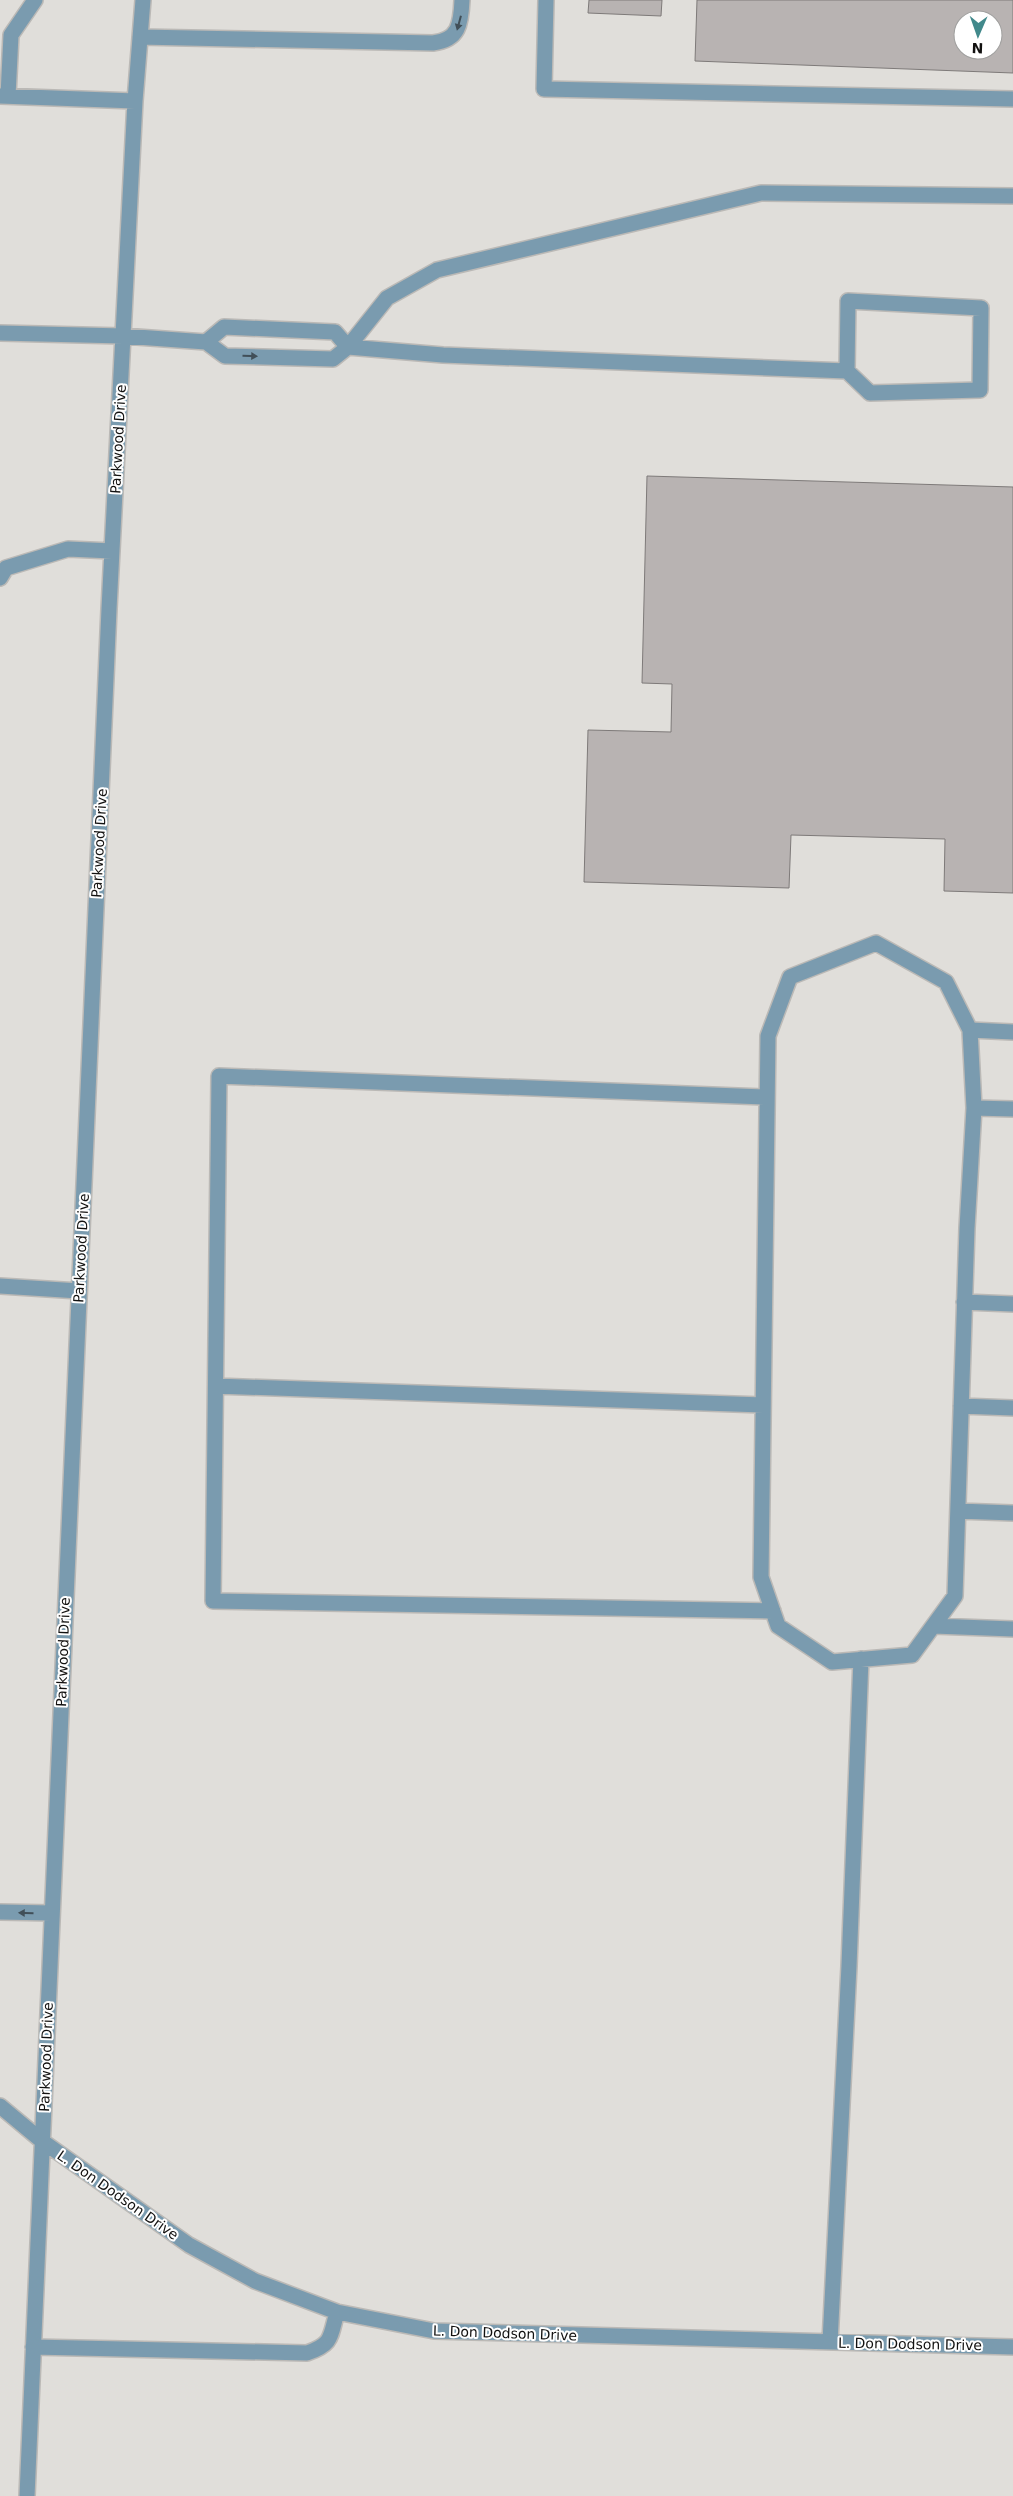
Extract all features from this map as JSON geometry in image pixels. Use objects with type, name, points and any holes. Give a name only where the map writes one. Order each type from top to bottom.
[{"type":"street","points":[[35,0],[6,35],[4,96],[135,101]]},
{"type":"street","name":"Parkwood Drive","points":[[27,2496],[112,550],[135,101],[143,0]]},
{"type":"street","points":[[140,37],[423,43],[447,41],[456,34],[462,12],[462,0]]},
{"type":"street","points":[[546,0],[544,89],[1013,99]]},
{"type":"street","points":[[0,333],[123,336],[206,342],[224,356],[333,359],[348,347],[387,298],[437,270],[761,193],[1013,196]]},
{"type":"street","points":[[206,342],[224,328],[334,332],[348,347],[452,356],[847,371],[870,393],[980,390],[981,308],[848,301],[847,371]]},
{"type":"street","points":[[0,578],[6,568],[68,549],[112,550]]},
{"type":"street","points":[[876,943],[946,982],[970,1030],[974,1108],[964,1302],[955,1596],[912,1655],[832,1662],[778,1626],[761,1577],[768,1036],[790,977],[876,943]]},
{"type":"street","points":[[970,1030],[1013,1032]]},
{"type":"street","points":[[767,1097],[219,1076],[214,1602],[773,1611]]},
{"type":"street","points":[[974,1108],[1013,1109]]},
{"type":"street","points":[[0,1286],[79,1290]]},
{"type":"street","points":[[964,1302],[1013,1304]]},
{"type":"street","points":[[216,1386],[763,1405]]},
{"type":"street","points":[[961,1406],[1013,1408]]},
{"type":"street","points":[[958,1511],[1013,1513]]},
{"type":"street","points":[[934,1626],[1013,1629]]},
{"type":"street","points":[[830,2342],[849,1966],[861,1660]]},
{"type":"street","points":[[0,1912],[52,1913]]},
{"type":"street","name":"L. Don Dodson Drive","points":[[0,2106],[42,2142],[189,2246],[255,2281],[338,2312],[434,2332],[1013,2347]]},
{"type":"street","points":[[34,2347],[307,2353],[323,2347],[330,2338],[338,2312]]},
{"type":"building","points":[[589,0],[662,0],[661,16],[588,13]]},
{"type":"building","points":[[697,0],[1013,0],[1013,73],[695,61]]},
{"type":"building","points":[[647,476],[1013,487],[1013,893],[944,891],[945,839],[791,835],[789,888],[584,882],[588,730],[671,732],[672,684],[642,683]]}]
